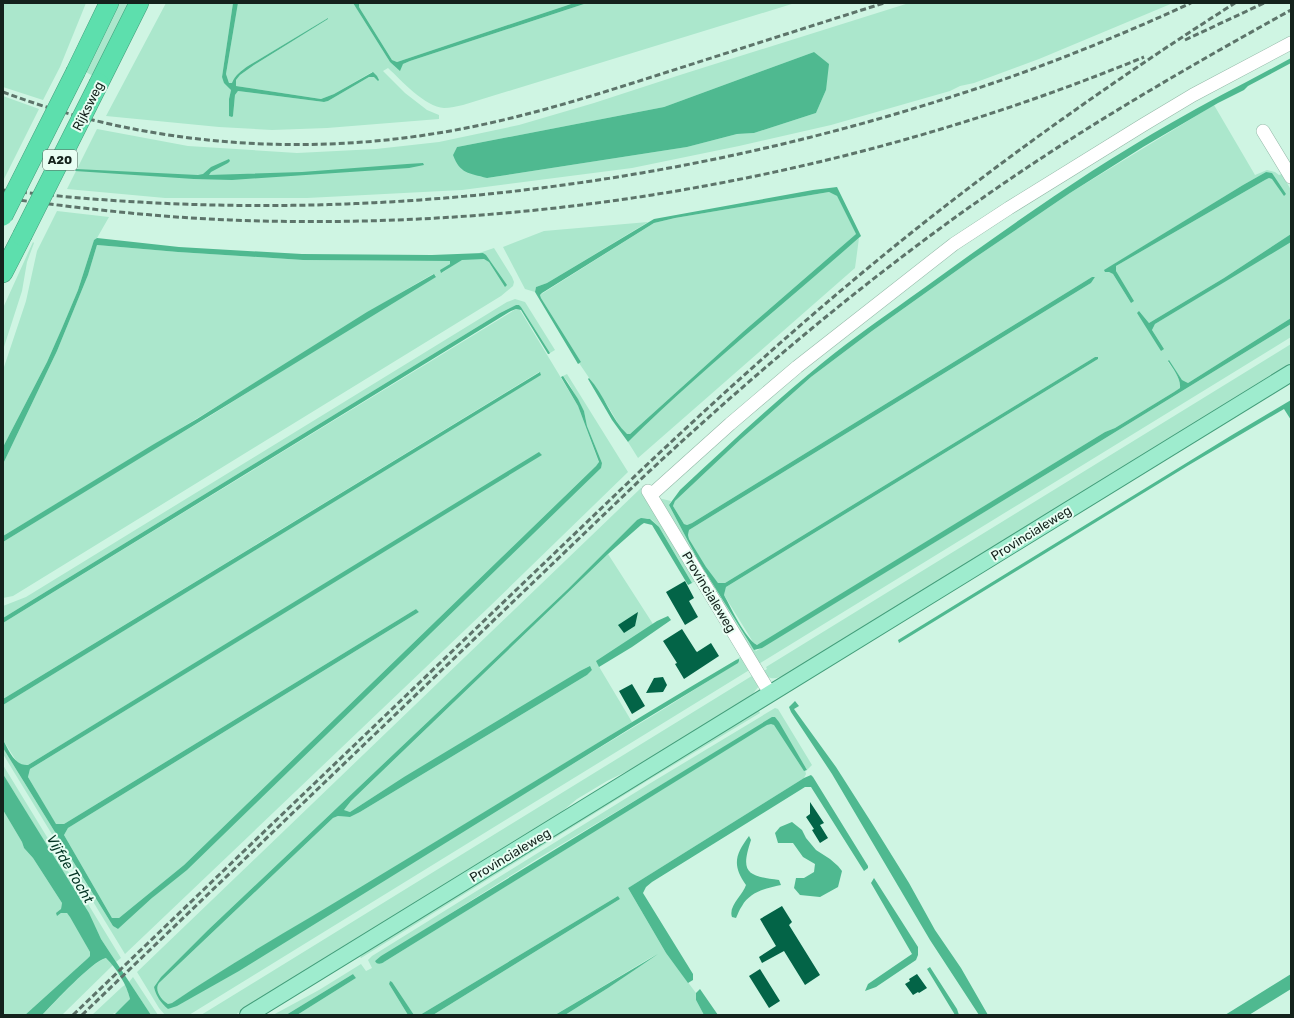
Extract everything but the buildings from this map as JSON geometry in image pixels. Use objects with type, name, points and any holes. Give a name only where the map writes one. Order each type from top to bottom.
[{"type":"highway","name":"Rijksweg","points":[[3,216],[109,3]]},
{"type":"highway","name":"Rijksweg","points":[[3,273],[139,3]]},
{"type":"main road","name":"Provincialeweg","points":[[248,1015],[550,831],[770,693],[1291,373]]},
{"type":"lane","name":"Provincialeweg","points":[[770,693],[649,493],[797,367],[954,244],[1009,208],[1193,95],[1291,43]]},
{"type":"lane","points":[[1263,131],[1291,177]]},
{"type":"shaded area","points":[[3,3],[86,3],[60,67],[43,100],[3,87]]},
{"type":"shaded area","points":[[117,3],[129,3],[93,76],[84,71]]},
{"type":"shaded area","points":[[166,3],[233,3],[222,77],[231,90],[229,99],[229,116],[233,116],[235,95],[238,91],[324,102],[369,77],[374,77],[372,72],[334,94],[321,99],[236,86],[236,80],[240,75],[328,18],[248,66],[237,76],[232,84],[229,83],[226,74],[238,3],[353,3],[390,62],[401,67],[403,64],[410,61],[587,3],[795,3],[463,105],[451,107],[444,108],[429,103],[421,98],[388,68],[383,71],[405,93],[427,110],[439,115],[439,119],[327,128],[272,130],[219,127],[106,116]]},
{"type":"shaded area","points":[[233,3],[238,3],[226,74],[229,83],[232,83],[237,75],[248,66],[328,18],[240,75],[236,80],[236,86],[321,99],[334,94],[373,72],[379,80],[378,81],[374,77],[369,77],[324,102],[238,91],[235,95],[233,116],[229,116],[229,99],[231,90],[224,83],[222,77]]},
{"type":"shaded area","points":[[353,3],[359,3],[359,7],[392,60],[397,62],[574,3],[587,3],[410,61],[403,64],[400,71],[390,62]]},
{"type":"shaded area","points":[[359,3],[574,3],[397,62],[392,60],[359,7]]},
{"type":"shaded area","points":[[909,3],[1173,3],[1039,59],[974,83],[960,86],[950,91],[831,125],[632,168],[462,190],[307,198],[165,198],[67,189],[97,129],[188,146],[297,153],[376,149],[439,142],[519,125],[594,103]],"holes":[[[814,52],[826,81],[826,90],[816,113],[754,133],[737,134],[687,147],[487,178],[453,155],[457,147],[664,107]]]},
{"type":"shaded area","points":[[814,52],[829,64],[826,90],[816,113],[754,133],[737,134],[687,147],[487,178],[466,172],[459,166],[453,155],[457,147],[664,107]]},
{"type":"shaded area","points":[[1291,58],[1291,63],[1218,103],[1143,147],[1070,193],[973,259],[872,331],[811,377],[741,439],[675,501],[673,506],[684,524],[687,525],[692,523],[1092,277],[1095,277],[1091,283],[689,530],[689,539],[706,567],[718,583],[725,583],[1095,357],[1098,357],[1098,359],[726,587],[724,595],[734,615],[743,630],[757,645],[1105,432],[1115,428],[1180,388],[1178,377],[1168,361],[1169,360],[1182,380],[1188,383],[1291,318],[1291,324],[762,648],[754,650],[699,562],[669,505],[680,490],[767,410],[821,364],[872,325],[984,245],[1107,161],[1201,106]]},
{"type":"shaded area","points":[[3,96],[39,109],[3,181]]},
{"type":"shaded area","points":[[1214,105],[1255,175],[1267,170],[1275,172],[1279,175],[1282,174],[1291,190],[1291,234],[1224,278],[1149,323],[1139,311],[1164,349],[1152,330],[1155,324],[1291,241],[1291,318],[1188,383],[1182,380],[1169,361],[1168,362],[1178,377],[1180,388],[1115,428],[1105,432],[757,645],[753,642],[724,595],[726,587],[1098,359],[1098,357],[1095,357],[725,583],[718,583],[711,576],[689,539],[689,530],[1091,283],[1095,277],[1092,277],[692,523],[687,525],[684,524],[673,506],[675,501],[741,439],[811,377],[872,331],[973,259],[1070,193]],"holes":[[[1266,172],[1286,195],[1272,179],[1269,178],[1116,266],[1116,271],[1131,303],[1113,274],[1105,270]]]},
{"type":"shaded area","points":[[229,159],[230,161],[228,163],[211,172],[209,175],[302,172],[423,163],[424,165],[409,168],[232,180],[75,171],[76,169],[198,175],[203,174],[211,167]]},
{"type":"shaded area","points":[[1266,172],[1272,173],[1286,194],[1284,196],[1272,179],[1269,178],[1116,266],[1116,271],[1134,301],[1131,303],[1113,274],[1105,272],[1104,270]]},
{"type":"shaded area","points":[[837,187],[861,236],[714,363],[628,442],[612,420],[588,379],[589,378],[599,391],[621,428],[627,434],[630,434],[744,331],[856,234],[837,196],[829,192],[675,218],[654,223],[542,293],[540,295],[541,298],[581,362],[578,364],[535,292],[536,287],[547,283],[654,219]]},
{"type":"shaded area","points":[[829,192],[837,196],[856,234],[744,331],[630,434],[627,435],[579,363],[581,362],[540,295],[654,223],[675,218]]},
{"type":"shaded area","points":[[57,211],[109,217],[97,238],[94,240],[78,290],[47,362],[3,447],[3,370],[26,301],[37,251]]},
{"type":"shaded area","points":[[648,222],[547,283],[536,287],[535,292],[525,289],[503,247],[544,231]]},
{"type":"shaded area","points":[[1291,234],[1291,242],[1155,324],[1152,330],[1164,349],[1161,351],[1137,313],[1139,311],[1149,323],[1224,278]]},
{"type":"shaded area","points":[[97,238],[179,247],[302,254],[432,255],[483,253],[507,285],[505,287],[489,262],[484,259],[462,260],[441,273],[440,270],[450,264],[450,261],[303,260],[97,245],[88,275],[57,351],[3,464],[3,447],[47,362],[78,290],[94,240]]},
{"type":"shaded area","points":[[859,238],[855,268],[638,458],[628,442],[713,363]]},
{"type":"shaded area","points":[[33,242],[34,243],[27,262],[22,291],[3,350],[3,308]]},
{"type":"shaded area","points":[[97,245],[303,260],[450,261],[450,264],[442,273],[464,259],[479,258],[489,262],[483,253],[479,253],[494,248],[514,282],[513,286],[501,296],[13,596],[3,598],[3,542],[436,276],[433,274],[391,299],[3,536],[3,464],[57,351],[88,275]]},
{"type":"shaded area","points":[[434,274],[436,277],[3,542],[3,536],[197,419],[367,312]]},
{"type":"shaded area","points":[[515,299],[525,302],[555,350],[550,353],[521,307],[516,305],[500,313],[3,618],[3,606],[26,597],[507,302]]},
{"type":"shaded area","points":[[516,305],[521,307],[550,353],[549,354],[521,310],[516,309],[511,311],[3,623],[3,618],[500,313]]},
{"type":"shaded area","points":[[516,309],[520,310],[578,406],[599,463],[184,865],[119,918],[112,918],[64,835],[68,828],[419,612],[416,609],[64,824],[56,825],[28,777],[30,769],[541,455],[539,453],[28,765],[22,765],[17,762],[3,740],[3,705],[541,374],[539,372],[3,699],[3,623]]},
{"type":"shaded area","points":[[1291,324],[1291,337],[757,665],[658,498],[671,501],[669,505],[699,562],[748,641],[756,651]]},
{"type":"shaded area","points":[[1291,344],[1291,365],[788,674],[777,678],[771,678],[762,672],[767,669],[766,667]]},
{"type":"shaded area","points":[[540,372],[541,375],[3,705],[3,699]]},
{"type":"shaded area","points":[[567,374],[628,472],[488,608],[125,954],[3,754],[3,748],[113,926],[118,929],[152,898],[602,463],[587,426],[584,411],[568,382],[563,376]]},
{"type":"shaded area","points":[[563,376],[584,411],[587,426],[602,463],[601,468],[187,870],[152,898],[118,929],[113,926],[3,748],[3,740],[12,757],[23,765],[28,765],[539,452],[542,455],[30,769],[28,777],[56,824],[64,824],[416,609],[419,612],[68,828],[64,835],[112,918],[119,918],[184,865],[596,466],[599,462],[578,406],[561,377]]},
{"type":"shaded area","points":[[1291,400],[1291,420],[1284,409],[1189,465],[899,643],[898,640]]},
{"type":"shaded area","points":[[641,488],[659,513],[699,579],[692,583],[659,527],[652,520],[647,518],[637,520],[568,589],[208,930],[161,977],[154,987],[168,1009],[662,710],[737,663],[739,660],[736,660],[744,654],[751,669],[189,1015],[165,1015],[159,1008],[137,972]]},
{"type":"shaded area","points":[[641,518],[650,519],[659,527],[692,583],[688,585],[652,525],[644,523],[641,525],[608,554],[351,801],[344,810],[350,812],[404,777],[590,666],[592,670],[587,675],[360,812],[350,817],[338,816],[333,818],[159,983],[157,989],[163,1000],[168,1004],[172,1003],[243,957],[739,659],[738,663],[239,971],[177,1006],[168,1009],[165,1007],[157,996],[154,987],[161,977],[208,930],[568,589],[637,520]]},
{"type":"shaded area","points":[[608,554],[653,624],[598,665],[632,722],[359,889],[249,954],[172,1003],[168,1004],[163,1000],[157,989],[159,983],[333,818],[338,816],[350,817],[360,812],[587,675],[592,670],[591,668],[384,790],[350,812],[344,810],[351,801]]},
{"type":"shaded area","points":[[668,616],[671,620],[632,647],[599,667],[596,661],[657,621]]},
{"type":"shaded area","points":[[755,674],[759,686],[748,700],[646,762],[607,781],[577,799],[553,819],[235,1015],[201,1015]]},
{"type":"shaded area","points":[[795,701],[799,706],[794,709],[836,767],[873,825],[909,883],[935,930],[961,968],[988,1015],[979,1015],[930,940],[832,774],[791,712],[789,707]]},
{"type":"shaded area","points":[[763,708],[759,711],[760,713],[361,958],[360,957],[378,942],[755,710]]},
{"type":"shaded area","points":[[775,708],[778,709],[812,765],[807,770],[775,717],[537,859],[375,961],[384,962],[766,725],[773,724],[781,732],[797,760],[805,770],[806,774],[804,778],[628,888],[666,953],[696,993],[696,1000],[704,1015],[565,1015],[608,988],[655,955],[555,1015],[433,1015],[620,899],[618,896],[420,1015],[414,1015],[390,981],[389,984],[408,1015],[297,1015],[356,978],[353,974],[286,1015],[273,1015],[319,990],[361,964],[366,971],[372,968],[368,960],[372,956],[649,784]]},
{"type":"shaded area","points":[[772,717],[775,717],[779,722],[807,770],[804,771],[774,725],[767,725],[384,962],[379,964],[375,961],[381,956]]},
{"type":"shaded area","points":[[3,765],[121,958],[116,962],[101,939],[88,913],[3,774]]},
{"type":"shaded area","points":[[3,774],[89,913],[101,939],[151,1015],[114,1015],[130,999],[127,988],[121,977],[106,958],[92,966],[83,974],[42,1015],[25,1015],[87,959],[90,956],[90,952],[67,913],[61,913],[57,916],[56,913],[61,909],[62,903],[33,858],[24,848],[3,810]]},
{"type":"shaded area","points":[[811,775],[868,868],[864,871],[811,787],[805,787],[652,882],[646,887],[643,893],[693,974],[693,980],[688,983],[666,953],[628,888]]},
{"type":"shaded area","points":[[3,810],[24,848],[33,858],[62,903],[61,909],[57,916],[61,913],[67,913],[71,917],[90,952],[90,956],[87,959],[25,1015],[3,1015]]},
{"type":"shaded area","points":[[792,822],[802,830],[806,838],[816,850],[830,859],[842,871],[838,887],[820,897],[800,895],[794,888],[796,878],[804,878],[814,872],[815,864],[803,857],[793,843],[778,843],[775,833],[780,827]]},
{"type":"shaded area","points":[[749,836],[751,840],[746,860],[749,871],[760,877],[779,880],[781,885],[764,889],[749,897],[745,901],[736,918],[732,917],[732,909],[746,885],[739,872],[737,860],[741,849]]},
{"type":"shaded area","points":[[874,878],[918,947],[918,955],[916,960],[876,987],[865,991],[868,984],[912,954],[871,883]]},
{"type":"shaded area","points":[[618,896],[620,899],[433,1015],[420,1015]]},
{"type":"shaded area","points":[[658,954],[565,1015],[555,1015]]},
{"type":"shaded area","points":[[107,958],[113,965],[62,1015],[42,1015],[92,966]]},
{"type":"shaded area","points":[[930,967],[957,1009],[959,1015],[955,1015],[927,969]]},
{"type":"shaded area","points":[[353,974],[356,978],[297,1015],[286,1015]]},
{"type":"shaded area","points":[[1291,974],[1291,989],[1249,1015],[1225,1015]]},
{"type":"shaded area","points":[[133,977],[158,1015],[151,1015],[129,982]]},
{"type":"shaded area","points":[[390,981],[414,1015],[408,1015],[389,984]]},
{"type":"shaded area","points":[[125,985],[130,999],[121,1009],[110,1015],[92,1015],[122,987]]},
{"type":"shaded area","points":[[700,989],[718,1015],[704,1015],[696,1000],[696,993]]},
{"type":"railway","points":[[3,92],[55,110],[109,124],[163,134],[218,141],[273,144],[329,144],[384,140],[466,128],[549,108],[631,84],[884,3]]},
{"type":"railway","points":[[3,190],[124,201],[246,206],[367,203],[488,194],[609,178],[728,156],[847,128],[963,93],[1021,73],[1135,28],[1191,3]]},
{"type":"railway","points":[[73,1015],[636,475],[738,380],[808,319],[880,258],[993,169],[1153,56],[1235,3]]},
{"type":"railway","points":[[1185,40],[1264,3]]},
{"type":"railway","points":[[82,1015],[640,480],[729,399],[821,321],[915,247],[964,211],[1047,154],[1150,90],[1291,10]]},
{"type":"railway","points":[[3,198],[116,212],[230,220],[347,221],[464,216],[580,205],[696,188],[810,164],[923,134],[1035,99],[1144,57]]},
{"type":"water label","name":"Vijfde Tocht","points":[[70,869]]}]
